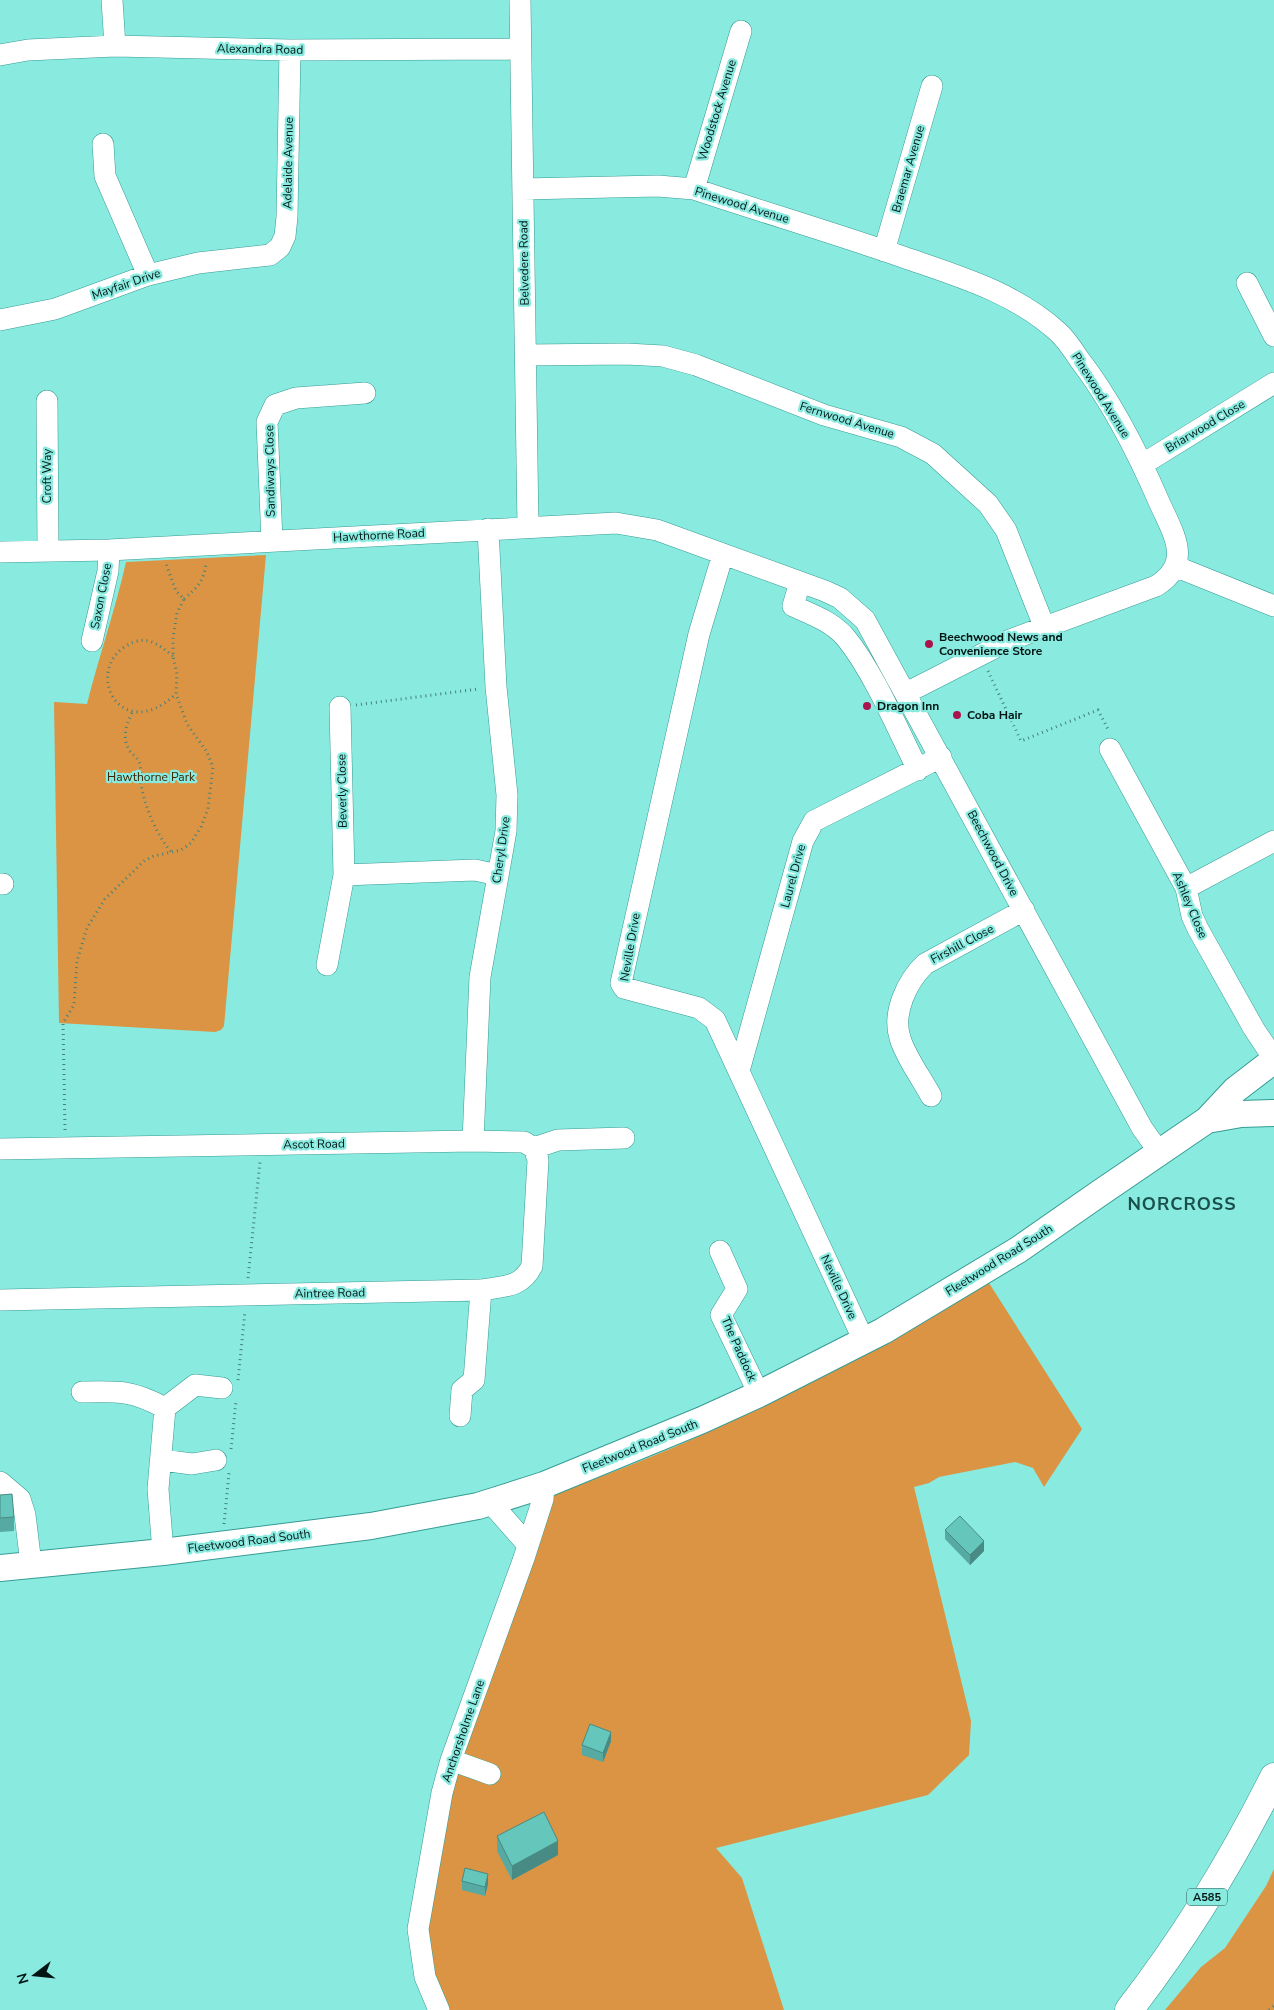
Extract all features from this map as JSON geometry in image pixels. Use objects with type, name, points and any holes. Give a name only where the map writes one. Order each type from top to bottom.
[{"type":"highway","name":"A585","points":[[1129,2010],[1195,1916],[1251,1824],[1274,1777]]},
{"type":"main road","name":"Fleetwood Road South","points":[[0,1568],[163,1552],[371,1526],[439,1515],[490,1502],[544,1485],[678,1430],[759,1394],[864,1341],[1018,1250],[1207,1120],[1235,1090],[1274,1059]]},
{"type":"main road","name":"Fleetwood Road South","points":[[1207,1120],[1241,1114],[1274,1113]]},
{"type":"street","points":[[112,0],[115,46]]},
{"type":"street","name":"Belvedere Road","points":[[520,0],[528,527]]},
{"type":"street","name":"Woodstock Avenue","points":[[694,189],[741,31]]},
{"type":"street","name":"Alexandra Road","points":[[0,55],[28,50],[115,46],[290,50],[520,49]]},
{"type":"street","name":"Adelaide Avenue","points":[[255,258],[270,256],[280,247],[285,236],[290,50]]},
{"type":"street","name":"Braemar Avenue","points":[[884,251],[932,86]]},
{"type":"street","points":[[103,144],[105,176],[148,275]]},
{"type":"street","name":"Pinewood Avenue","points":[[523,189],[658,186],[694,189],[989,287],[1037,314],[1060,333],[1089,372],[1143,464],[1174,534],[1177,567]]},
{"type":"street","name":"Mayfair Drive","points":[[0,320],[55,308],[148,275],[198,263],[255,258]]},
{"type":"street","points":[[1247,283],[1274,336]]},
{"type":"street","name":"Fernwood Avenue","points":[[526,355],[628,354],[663,356],[696,365],[824,415],[871,426],[901,437],[933,454],[988,504],[1006,530],[1044,626]]},
{"type":"street","name":"Briarwood Close","points":[[1143,464],[1271,386]]},
{"type":"street","name":"Sandiways Close","points":[[272,541],[267,422],[275,405],[296,398],[365,393]]},
{"type":"street","name":"Croft Way","points":[[47,402],[48,550]]},
{"type":"street","name":"Hawthorne Road","points":[[0,552],[206,546],[616,523],[656,530],[751,564]]},
{"type":"street","name":"Cheryl Drive","points":[[473,1141],[480,977],[506,831],[507,795],[496,687],[488,529]]},
{"type":"street","name":"Saxon Close","points":[[92,641],[108,571],[109,550]]},
{"type":"street","name":"Neville Drive","points":[[723,554],[699,634],[621,983],[624,988],[707,1012],[715,1020],[740,1070],[864,1341]]},
{"type":"street","name":"Beechwood Drive","points":[[751,564],[840,598],[853,607],[865,620],[1142,1128],[1158,1152]]},
{"type":"street","points":[[906,693],[980,655],[1044,626],[1156,586],[1168,578],[1177,567],[1274,606]]},
{"type":"street","points":[[800,582],[793,606],[827,622],[845,637],[869,675],[918,770]]},
{"type":"street","name":"Beverly Close","points":[[327,965],[344,875],[340,707]]},
{"type":"street","name":"Ashley Close","points":[[1110,749],[1186,888],[1192,916],[1198,929],[1254,1029],[1274,1059]]},
{"type":"street","name":"Laurel Drive","points":[[740,1070],[803,841],[808,829],[814,821],[941,757]]},
{"type":"street","points":[[1186,888],[1274,841]]},
{"type":"street","points":[[344,875],[475,870],[498,875]]},
{"type":"street","name":"Firshill Close","points":[[931,1096],[900,1038],[899,1012],[914,974],[925,964],[1024,910]]},
{"type":"street","points":[[534,1148],[558,1140],[624,1138]]},
{"type":"street","name":"Ascot Road","points":[[0,1149],[473,1141],[524,1142],[534,1148]]},
{"type":"street","name":"Aintree Road","points":[[0,1300],[481,1290],[512,1285],[526,1278],[532,1266],[538,1160],[534,1148]]},
{"type":"street","name":"The Paddock","points":[[720,1251],[737,1289],[721,1315],[759,1394]]},
{"type":"street","points":[[460,1416],[462,1390],[474,1380],[481,1290]]},
{"type":"street","points":[[163,1552],[158,1489],[165,1408],[195,1385],[232,1390]]},
{"type":"street","points":[[82,1392],[122,1391],[144,1396],[165,1408]]},
{"type":"street","points":[[162,1460],[192,1464],[225,1460]]},
{"type":"street","points":[[0,1482],[20,1499],[31,1564]]},
{"type":"street","name":"Anchorsholme Lane","points":[[438,2010],[426,1977],[418,1929],[442,1793],[451,1760],[528,1545],[543,1499],[544,1485]]},
{"type":"street","points":[[490,1502],[528,1545]]},
{"type":"street","points":[[451,1760],[490,1774]]},
{"type":"path","points":[[65,1148],[63,1023],[74,1005],[77,961],[81,942],[95,914],[116,887],[145,860],[181,850],[191,842],[201,827],[208,809],[213,767],[207,752],[187,724],[176,694],[177,674],[173,656],[177,613],[184,599],[200,586],[204,577],[206,546]]},
{"type":"path","points":[[165,547],[166,565],[170,578],[176,591],[184,599]]},
{"type":"path","points":[[173,656],[156,642],[134,641],[121,649],[112,658],[107,674],[110,692],[119,704],[132,713],[142,714],[155,711],[176,694]]},
{"type":"path","points":[[980,655],[1021,741],[1098,710],[1109,731],[1110,749]]},
{"type":"path","points":[[340,707],[398,698],[496,687]]},
{"type":"path","points":[[132,713],[127,724],[126,739],[129,750],[139,762],[141,782],[149,813],[161,840],[171,852]]},
{"type":"path","points":[[222,1544],[225,1460],[232,1390],[246,1295],[261,1145]]},
{"type":"path","points":[[1269,2010],[1274,2006]]},
{"type":"green space","name":"Hawthorne Park","points":[[266,555],[224,1026],[221,1030],[215,1032],[59,1023],[54,702],[87,704],[126,562]]},
{"type":"green space","points":[[989,1283],[1082,1429],[1044,1487],[1033,1468],[1015,1462],[939,1477],[929,1483],[914,1487],[971,1721],[969,1755],[928,1795],[716,1848],[742,1878],[784,2010],[439,2010],[418,1929],[442,1793],[543,1499],[619,1470],[718,1428],[867,1352]]},
{"type":"green space","points":[[1274,1869],[1274,2010],[1165,2010],[1201,1967],[1225,1948],[1266,1886]]},
{"type":"building","points":[[12,1494],[14,1517],[0,1518],[0,1495]]},
{"type":"building","points":[[960,1516],[984,1541],[970,1555],[945,1530]]},
{"type":"building","points":[[590,1724],[611,1732],[603,1753],[582,1745]]},
{"type":"building","points":[[544,1812],[558,1841],[512,1866],[497,1836]]},
{"type":"building","points":[[465,1868],[488,1874],[485,1887],[462,1881]]},
{"type":"place","name":"Beechwood News and Convenience Store","points":[[929,644]]},
{"type":"place","name":"Dragon Inn","points":[[867,706]]},
{"type":"place","name":"Coba Hair","points":[[957,715]]},
{"type":"district","name":"NORCROSS","points":[[1182,1204]]}]
